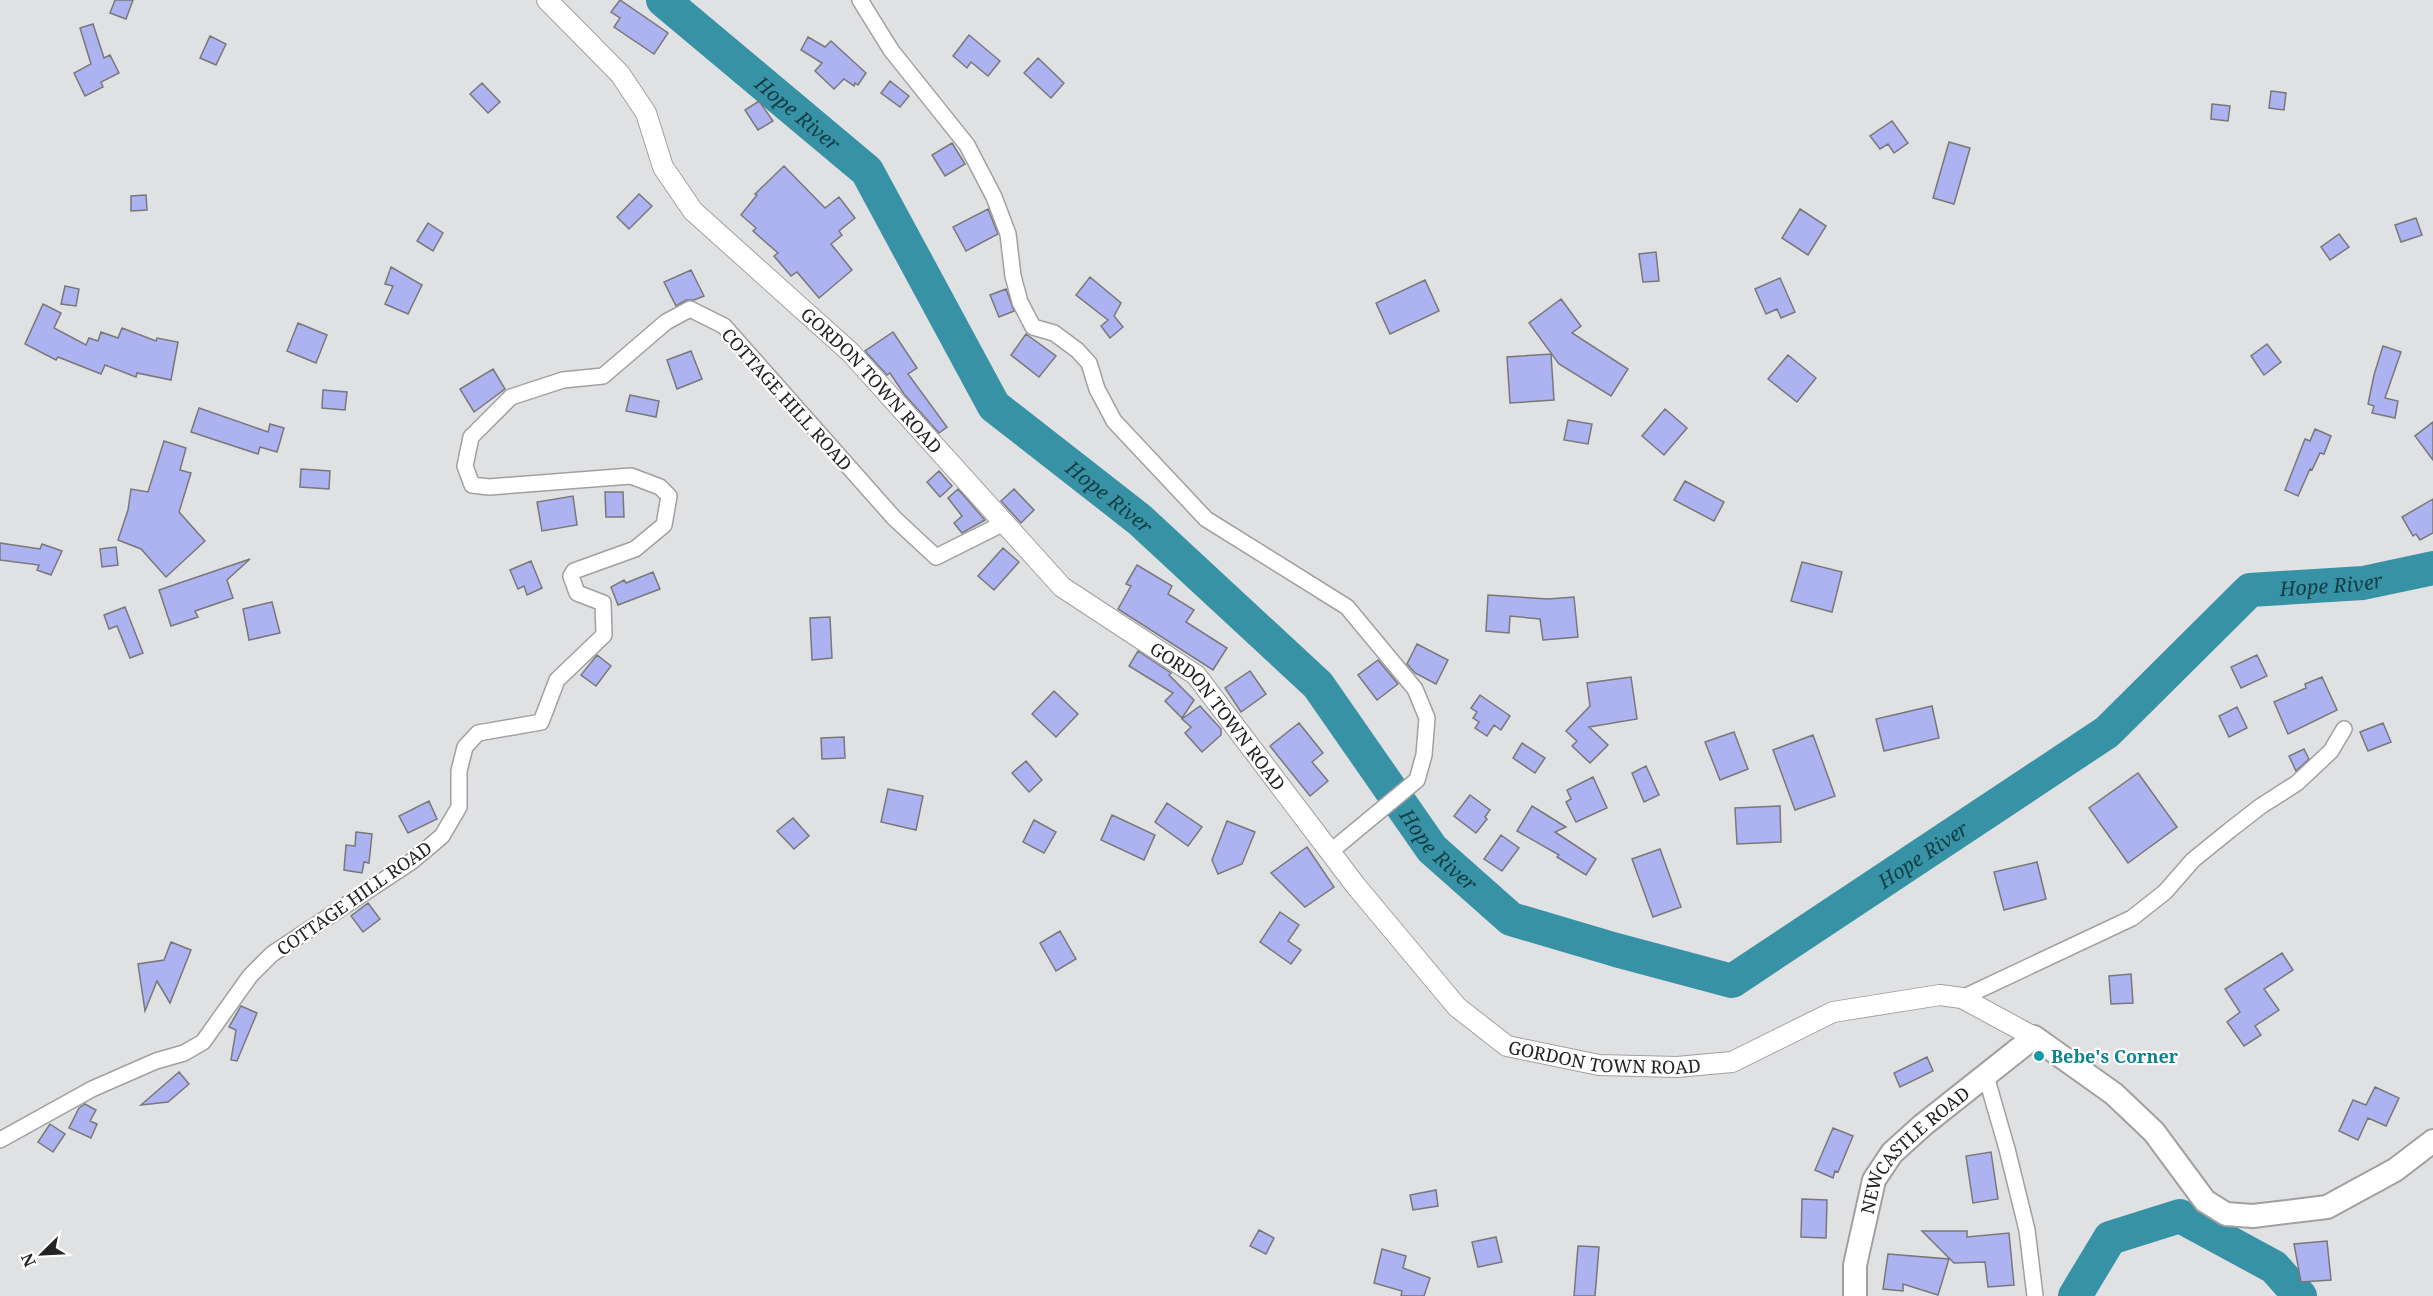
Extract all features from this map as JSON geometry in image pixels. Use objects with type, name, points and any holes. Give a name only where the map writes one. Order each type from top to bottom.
[{"type":"main road","name":"NEWCASTLE ROAD","points":[[1855,1296],[1855,1265],[1874,1180],[1892,1154],[1923,1125],[2034,1037]]},
{"type":"main road","points":[[2034,1037],[2114,1094],[2154,1132],[2205,1201],[2226,1214],[2253,1216],[2327,1207],[2395,1170],[2433,1141]]},
{"type":"street","name":"GORDON TOWN ROAD","points":[[547,0],[620,74],[646,113],[663,167],[693,211],[850,352],[1062,587],[1196,675],[1330,852],[1457,1007],[1507,1046],[1599,1065],[1677,1067],[1732,1062],[1833,1012],[1940,995],[1962,998],[2034,1037]]},
{"type":"street","points":[[860,0],[891,50],[967,145],[994,197],[1008,234],[1013,276],[1027,320],[1033,327],[1054,333],[1077,350],[1089,363],[1097,389],[1114,421],[1206,519],[1347,607],[1415,689],[1427,718],[1424,754],[1417,780],[1330,852]]},
{"type":"street","name":"COTTAGE HILL ROAD","points":[[0,1140],[93,1089],[156,1061],[184,1053],[203,1042],[250,976],[272,954],[411,862],[442,836],[459,807],[459,771],[465,747],[478,734],[541,722],[557,680],[604,635],[603,603],[578,593],[571,576],[574,572],[635,549],[664,525],[669,496],[660,487],[631,477],[489,487],[472,485],[465,466],[471,437],[511,397],[563,380],[603,376],[666,322],[690,309],[724,326],[894,518],[936,557],[1004,523]]},
{"type":"street","points":[[1962,998],[2132,918],[2164,892],[2193,860],[2261,806],[2297,783],[2331,751],[2344,729]]},
{"type":"street","points":[[1986,1076],[2027,1230],[2035,1296]]},
{"type":"building","points":[[115,0],[133,0],[126,19],[110,13]]},
{"type":"building","points":[[620,0],[668,33],[654,54],[614,27],[620,18],[611,12]]},
{"type":"building","points":[[93,24],[104,58],[110,55],[119,73],[101,82],[103,87],[85,96],[74,73],[91,64],[80,28]]},
{"type":"building","points":[[969,35],[1000,61],[988,76],[971,62],[967,68],[953,56]]},
{"type":"building","points":[[210,36],[226,44],[216,65],[200,58]]},
{"type":"building","points":[[808,37],[825,47],[831,41],[866,73],[858,85],[855,83],[854,86],[844,79],[834,89],[815,71],[822,63],[801,50]]},
{"type":"building","points":[[1038,58],[1064,83],[1051,98],[1024,73]]},
{"type":"building","points":[[890,81],[909,96],[900,107],[881,93]]},
{"type":"building","points":[[482,83],[500,102],[488,113],[470,94]]},
{"type":"building","points":[[2271,91],[2286,93],[2284,110],[2269,108]]},
{"type":"building","points":[[759,101],[773,121],[758,130],[745,110]]},
{"type":"building","points":[[2212,104],[2230,106],[2228,121],[2211,119]]},
{"type":"building","points":[[1892,121],[1908,143],[1894,153],[1888,144],[1880,149],[1870,136]]},
{"type":"building","points":[[1949,142],[1970,148],[1954,204],[1933,198]]},
{"type":"building","points":[[952,143],[965,164],[945,176],[932,155]]},
{"type":"building","points":[[784,166],[825,208],[839,197],[855,218],[839,231],[842,235],[831,244],[852,270],[819,298],[797,272],[791,276],[774,256],[778,253],[753,231],[756,228],[741,215],[757,195],[755,194]]},
{"type":"building","points":[[639,194],[652,206],[629,229],[617,217]]},
{"type":"building","points":[[146,195],[147,210],[131,211],[131,196]]},
{"type":"building","points":[[988,209],[998,234],[966,251],[953,227]]},
{"type":"building","points":[[1800,209],[1826,226],[1808,255],[1782,238]]},
{"type":"building","points":[[2416,218],[2422,235],[2401,242],[2395,225]]},
{"type":"building","points":[[428,223],[443,233],[433,251],[417,241]]},
{"type":"building","points":[[2339,234],[2349,247],[2330,260],[2321,247]]},
{"type":"building","points":[[1656,252],[1659,281],[1643,282],[1639,254]]},
{"type":"building","points":[[391,267],[422,285],[408,314],[385,304],[393,286],[385,284]]},
{"type":"building","points":[[691,270],[704,296],[686,300],[676,306],[664,282]]},
{"type":"building","points":[[1090,277],[1121,303],[1114,316],[1123,327],[1110,338],[1101,326],[1108,320],[1076,295]]},
{"type":"building","points":[[1780,278],[1795,312],[1781,318],[1777,309],[1766,314],[1755,289]]},
{"type":"building","points":[[1425,280],[1439,311],[1390,334],[1376,303]]},
{"type":"building","points":[[65,286],[79,289],[76,306],[61,304]]},
{"type":"building","points":[[1006,289],[1014,311],[999,317],[990,295]]},
{"type":"building","points":[[1561,299],[1581,326],[1572,333],[1628,369],[1611,396],[1559,364],[1529,323]]},
{"type":"building","points":[[43,304],[61,313],[54,328],[86,345],[89,338],[98,341],[101,332],[118,338],[122,328],[156,341],[157,338],[178,342],[171,380],[137,373],[136,377],[105,365],[101,374],[58,357],[56,360],[25,344]]},
{"type":"building","points":[[298,323],[327,335],[316,363],[287,351]]},
{"type":"building","points":[[893,332],[917,368],[908,374],[947,427],[939,433],[904,394],[890,373],[887,375],[865,351]]},
{"type":"building","points":[[1026,334],[1056,356],[1039,377],[1011,355]]},
{"type":"building","points":[[2267,344],[2281,362],[2264,375],[2251,356]]},
{"type":"building","points":[[2383,346],[2401,352],[2385,398],[2398,401],[2395,418],[2372,413],[2374,406],[2368,404]]},
{"type":"building","points":[[691,351],[702,379],[677,389],[667,360]]},
{"type":"building","points":[[1551,354],[1554,400],[1510,403],[1507,357]]},
{"type":"building","points":[[1788,355],[1816,378],[1797,402],[1768,379]]},
{"type":"building","points":[[493,369],[505,389],[474,412],[460,389]]},
{"type":"building","points":[[323,390],[347,392],[345,410],[322,408]]},
{"type":"building","points":[[630,395],[659,401],[656,417],[626,411]]},
{"type":"building","points":[[199,408],[268,432],[270,424],[284,428],[277,452],[260,447],[258,454],[191,432]]},
{"type":"building","points":[[1665,409],[1687,428],[1664,455],[1642,436]]},
{"type":"building","points":[[1568,420],[1592,424],[1588,444],[1564,440]]},
{"type":"building","points":[[2433,422],[2433,460],[2415,436]]},
{"type":"building","points":[[2315,429],[2331,436],[2324,454],[2320,453],[2312,470],[2310,469],[2298,496],[2285,490],[2305,439],[2310,441]]},
{"type":"building","points":[[164,441],[186,448],[180,470],[191,473],[179,512],[205,541],[166,577],[141,549],[118,540],[128,510],[131,489],[148,492]]},
{"type":"building","points":[[301,469],[330,471],[329,489],[300,487]]},
{"type":"building","points":[[939,471],[952,486],[940,497],[927,482]]},
{"type":"building","points":[[1685,481],[1724,502],[1714,521],[1674,500]]},
{"type":"building","points":[[958,489],[985,520],[962,533],[954,523],[962,516],[948,498]]},
{"type":"building","points":[[1014,489],[1034,510],[1021,523],[1001,501]]},
{"type":"building","points":[[605,492],[623,492],[624,517],[606,517]]},
{"type":"building","points":[[573,496],[577,525],[542,531],[537,502]]},
{"type":"building","points":[[2433,499],[2433,533],[2420,540],[2416,534],[2413,536],[2402,517]]},
{"type":"building","points":[[0,543],[40,549],[42,544],[62,551],[51,575],[37,570],[39,565],[0,560]]},
{"type":"building","points":[[116,547],[118,565],[102,567],[100,549]]},
{"type":"building","points":[[1003,548],[1019,562],[994,590],[978,576]]},
{"type":"building","points":[[250,559],[227,580],[233,598],[195,611],[198,617],[171,626],[159,590]]},
{"type":"building","points":[[531,561],[542,588],[527,595],[524,586],[518,589],[510,570]]},
{"type":"building","points":[[1802,562],[1842,572],[1832,612],[1791,601]]},
{"type":"building","points":[[1137,565],[1172,586],[1168,594],[1194,610],[1186,622],[1227,648],[1213,670],[1118,609],[1131,586],[1126,584]]},
{"type":"building","points":[[653,572],[660,589],[618,605],[611,587],[624,580],[626,583]]},
{"type":"building","points":[[1488,595],[1548,599],[1574,597],[1578,637],[1543,640],[1540,619],[1510,616],[1509,633],[1486,631]]},
{"type":"building","points":[[272,602],[280,633],[249,640],[243,609]]},
{"type":"building","points":[[125,607],[143,653],[130,658],[117,626],[109,629],[104,615]]},
{"type":"building","points":[[830,617],[832,658],[812,660],[810,618]]},
{"type":"building","points":[[1417,644],[1448,660],[1436,684],[1415,673],[1407,664]]},
{"type":"building","points":[[1138,651],[1171,673],[1169,675],[1194,700],[1182,718],[1165,701],[1173,693],[1129,666]]},
{"type":"building","points":[[597,655],[611,666],[596,686],[581,675]]},
{"type":"building","points":[[2257,655],[2267,676],[2241,688],[2231,667]]},
{"type":"building","points":[[1378,660],[1398,684],[1377,700],[1358,675]]},
{"type":"building","points":[[1250,671],[1266,694],[1241,712],[1225,688]]},
{"type":"building","points":[[1631,677],[1637,719],[1589,727],[1608,745],[1590,763],[1572,746],[1577,741],[1566,731],[1590,706],[1587,683]]},
{"type":"building","points":[[2322,677],[2337,710],[2288,734],[2274,702],[2306,688],[2305,684]]},
{"type":"building","points":[[1054,691],[1078,714],[1056,737],[1032,714]]},
{"type":"building","points":[[1480,695],[1510,716],[1501,730],[1494,725],[1487,736],[1475,728],[1479,722],[1473,718],[1477,712],[1471,708]]},
{"type":"building","points":[[1200,706],[1221,729],[1221,735],[1202,752],[1185,733],[1191,727],[1182,719]]},
{"type":"building","points":[[1932,706],[1939,738],[1884,751],[1876,719]]},
{"type":"building","points":[[2237,707],[2247,728],[2229,737],[2219,716]]},
{"type":"building","points":[[1299,723],[1323,753],[1312,762],[1328,781],[1310,796],[1270,746]]},
{"type":"building","points":[[2383,723],[2391,742],[2368,751],[2360,732]]},
{"type":"building","points":[[1734,732],[1748,769],[1720,780],[1705,742]]},
{"type":"building","points":[[1813,735],[1835,796],[1795,810],[1773,750]]},
{"type":"building","points":[[844,737],[845,758],[822,759],[821,738]]},
{"type":"building","points":[[1522,743],[1545,758],[1535,773],[1513,758]]},
{"type":"building","points":[[2304,749],[2309,759],[2296,771],[2289,756]]},
{"type":"building","points":[[1026,761],[1042,780],[1029,792],[1012,773]]},
{"type":"building","points":[[1646,766],[1659,795],[1644,802],[1632,773]]},
{"type":"building","points":[[2138,773],[2177,827],[2128,863],[2089,808]]},
{"type":"building","points":[[1593,777],[1607,808],[1576,822],[1566,802],[1571,799],[1567,790]]},
{"type":"building","points":[[888,789],[923,796],[916,830],[881,822]]},
{"type":"building","points":[[1470,795],[1490,810],[1485,817],[1487,819],[1476,833],[1454,816]]},
{"type":"building","points":[[429,801],[437,819],[408,833],[399,816]]},
{"type":"building","points":[[1167,803],[1202,827],[1188,846],[1155,822]]},
{"type":"building","points":[[1532,806],[1566,827],[1555,832],[1596,859],[1586,875],[1557,857],[1559,855],[1517,831]]},
{"type":"building","points":[[1780,806],[1781,842],[1737,844],[1735,808]]},
{"type":"building","points":[[1112,815],[1155,835],[1144,860],[1101,840]]},
{"type":"building","points":[[793,818],[809,836],[794,849],[777,831]]},
{"type":"building","points":[[1034,820],[1056,832],[1044,853],[1023,842]]},
{"type":"building","points":[[1227,821],[1255,832],[1242,864],[1218,874],[1212,860]]},
{"type":"building","points":[[356,832],[372,834],[369,863],[364,862],[362,873],[344,870],[346,845],[355,846]]},
{"type":"building","points":[[1501,835],[1519,848],[1502,871],[1484,859]]},
{"type":"building","points":[[1307,847],[1334,887],[1305,907],[1271,873]]},
{"type":"building","points":[[1660,849],[1681,907],[1653,917],[1632,859]]},
{"type":"building","points":[[2037,862],[2046,899],[2004,910],[1994,872]]},
{"type":"building","points":[[368,903],[380,919],[363,932],[351,916]]},
{"type":"building","points":[[1280,912],[1299,925],[1288,941],[1301,950],[1291,964],[1260,942]]},
{"type":"building","points":[[1060,931],[1076,959],[1056,971],[1040,943]]},
{"type":"building","points":[[171,942],[191,950],[170,1003],[157,981],[145,1011],[138,964],[164,960]]},
{"type":"building","points":[[2282,953],[2293,970],[2264,989],[2279,1010],[2255,1026],[2261,1035],[2244,1046],[2227,1022],[2240,1012],[2225,989]]},
{"type":"building","points":[[2131,974],[2133,1003],[2111,1004],[2109,976]]},
{"type":"building","points":[[241,1006],[257,1013],[237,1061],[231,1060],[236,1030],[229,1027]]},
{"type":"building","points":[[1927,1057],[1933,1071],[1900,1087],[1894,1073]]},
{"type":"building","points":[[179,1072],[189,1084],[168,1102],[141,1105]]},
{"type":"building","points":[[2375,1087],[2399,1098],[2386,1126],[2368,1118],[2358,1140],[2339,1131],[2353,1100],[2366,1105]]},
{"type":"building","points":[[85,1104],[96,1110],[90,1121],[97,1124],[91,1138],[69,1128],[79,1108]]},
{"type":"building","points":[[50,1124],[65,1134],[53,1152],[38,1142]]},
{"type":"building","points":[[1833,1128],[1853,1136],[1838,1172],[1835,1171],[1833,1178],[1815,1170]]},
{"type":"building","points":[[1991,1152],[1998,1199],[1973,1203],[1966,1156]]},
{"type":"building","points":[[1436,1190],[1438,1206],[1413,1210],[1410,1195]]},
{"type":"building","points":[[1802,1199],[1827,1200],[1826,1238],[1801,1237]]},
{"type":"building","points":[[1259,1230],[1274,1238],[1266,1254],[1250,1246]]},
{"type":"building","points":[[1922,1231],[1967,1231],[1967,1237],[2009,1233],[2014,1285],[1988,1287],[1985,1262],[1954,1263]]},
{"type":"building","points":[[1496,1237],[1502,1262],[1478,1267],[1472,1242]]},
{"type":"building","points":[[2327,1241],[2331,1280],[2301,1282],[2294,1244]]},
{"type":"building","points":[[1578,1246],[1599,1247],[1595,1296],[1574,1296]]},
{"type":"building","points":[[1382,1249],[1406,1256],[1403,1268],[1430,1278],[1424,1296],[1401,1296],[1402,1291],[1374,1283]]},
{"type":"building","points":[[1888,1254],[1949,1259],[1938,1295],[1903,1284],[1903,1291],[1883,1289]]},
{"type":"waterway","name":"Hope River","points":[[663,0],[867,171],[994,406],[1140,520],[1318,685],[1432,849],[1511,919],[1732,981],[2107,732],[2250,590],[2363,583],[2433,568]]},
{"type":"waterway","points":[[2075,1296],[2110,1238],[2180,1216],[2274,1267],[2300,1296]]},
{"type":"place","name":"Bebe's Corner","points":[[2039,1056]]}]
